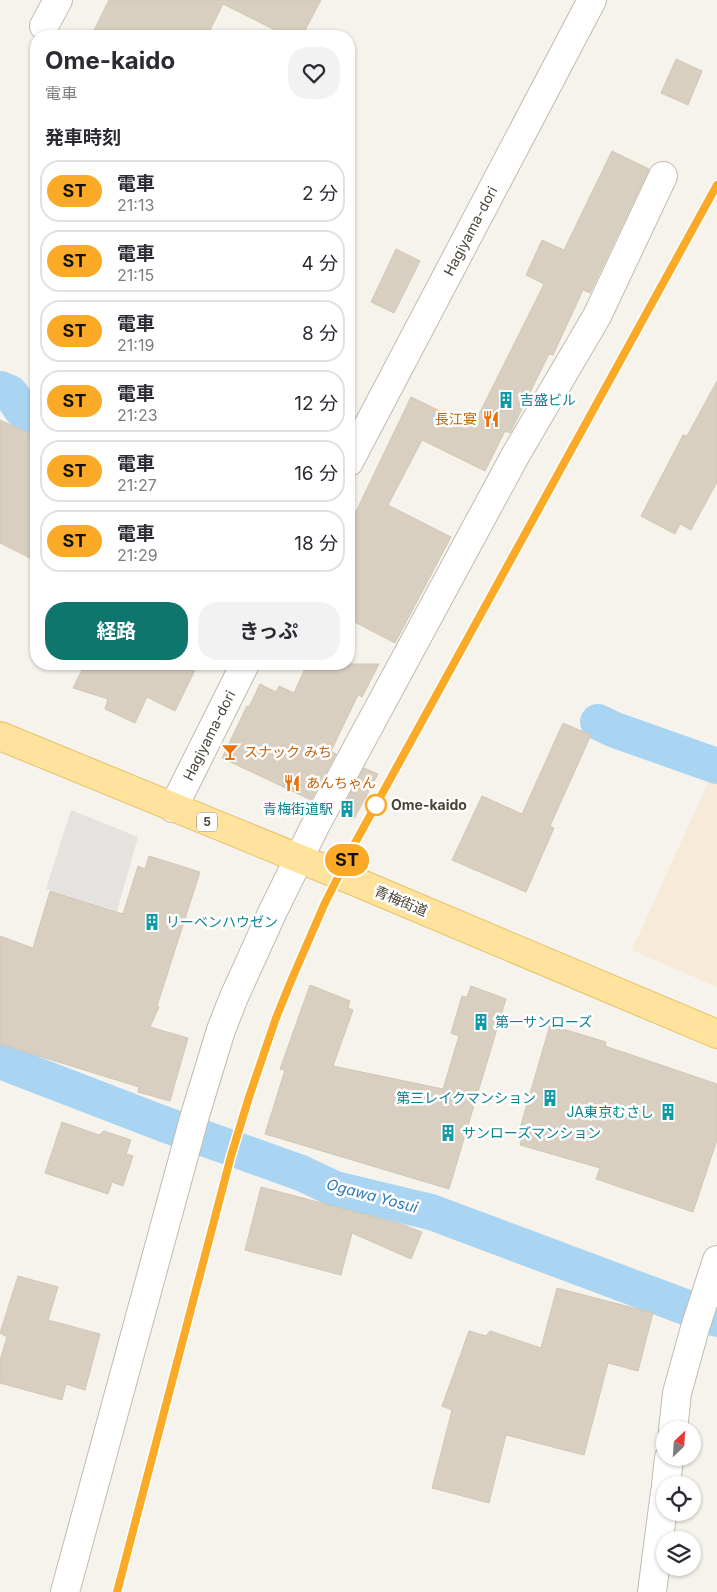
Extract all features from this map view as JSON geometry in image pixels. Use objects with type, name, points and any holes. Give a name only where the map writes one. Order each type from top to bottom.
[{"type":"main road","name":"青梅街道","points":[[0,736],[354,881],[717,1034]]},
{"type":"street","points":[[44,26],[58,0]]},
{"type":"street","name":"Hagiyama-dori","points":[[355,451],[592,0]]},
{"type":"street","points":[[65,1592],[195,1116],[221,1030],[234,997],[298,859],[515,456],[598,316],[663,176]]},
{"type":"street","name":"Hagiyama-dori","points":[[173,808],[243,670]]},
{"type":"street","points":[[674,1421],[677,1393],[717,1260]]},
{"type":"street","points":[[652,1592],[661,1521]]},
{"type":"shaded area","points":[[712,774],[717,776],[717,987],[632,950]]},
{"type":"shaded area","points":[[71,810],[138,837],[117,911],[46,889]]},
{"type":"building","points":[[109,0],[321,0],[305,30],[275,30],[223,4],[210,30],[94,30]]},
{"type":"building","points":[[676,59],[702,71],[688,105],[661,93]]},
{"type":"building","points":[[612,151],[649,169],[590,293],[583,290],[553,355],[549,354],[510,433],[505,431],[485,471],[422,440],[388,505],[451,537],[395,643],[355,622],[355,514],[411,397],[442,412],[443,410],[474,424],[544,284],[526,275],[542,240],[564,250]]},
{"type":"building","points":[[396,249],[420,261],[394,313],[371,302]]},
{"type":"building","points":[[717,381],[717,482],[691,530],[680,524],[675,534],[641,516],[683,435],[687,436]]},
{"type":"building","points":[[0,420],[30,433],[30,558],[0,543]]},
{"type":"building","points":[[355,664],[379,664],[362,697],[358,695],[331,751],[336,754],[311,800],[222,758],[247,706],[249,707],[260,684],[276,692],[279,686],[294,693],[304,670],[355,670]]},
{"type":"building","points":[[82,670],[195,670],[175,711],[147,697],[135,723],[105,709],[108,699],[73,688]]},
{"type":"building","points":[[563,723],[591,735],[550,826],[554,828],[526,892],[452,860],[482,796],[522,814]]},
{"type":"building","points":[[364,768],[378,774],[354,819],[340,813]]},
{"type":"building","points":[[149,856],[200,872],[157,1006],[159,1007],[150,1027],[188,1038],[170,1101],[138,1092],[139,1087],[0,1044],[0,936],[33,948],[50,891],[123,914],[138,866],[145,869]]},
{"type":"building","points":[[310,985],[350,1001],[348,1008],[353,1010],[333,1066],[443,1089],[459,1036],[451,1033],[462,996],[467,997],[471,986],[506,999],[449,1189],[265,1134],[285,1070],[280,1069]]},
{"type":"building","points":[[550,1025],[606,1042],[605,1046],[717,1084],[717,1140],[693,1212],[596,1179],[600,1168],[520,1145],[522,1137],[518,1135]]},
{"type":"building","points":[[62,1122],[99,1135],[104,1131],[131,1140],[126,1154],[133,1156],[123,1186],[112,1182],[108,1194],[45,1173]]},
{"type":"building","points":[[261,1187],[401,1224],[422,1232],[411,1259],[352,1233],[341,1275],[245,1250]]},
{"type":"building","points":[[18,1276],[58,1287],[48,1320],[100,1334],[85,1390],[66,1384],[62,1400],[0,1383],[0,1360],[7,1337],[0,1333]]},
{"type":"building","points":[[557,1288],[653,1313],[638,1371],[608,1363],[584,1455],[506,1435],[489,1503],[432,1488],[452,1410],[442,1406],[469,1331],[486,1336],[490,1331],[541,1348]]},
{"type":"waterway","points":[[0,389],[10,393],[22,410],[30,414]]},
{"type":"waterway","points":[[598,722],[615,730],[717,766]]},
{"type":"waterway","name":"Ogawa Yosui","points":[[0,1061],[161,1123],[301,1173],[335,1189],[431,1212],[717,1319]]},
{"type":"railway","points":[[117,1592],[231,1156],[276,1018],[291,981],[324,905],[355,843],[717,185]]},
{"type":"train","name":"ST","points":[[117,1592],[237,1137],[276,1018],[302,956],[324,905],[355,843],[717,185]]},
{"type":"place","name":"吉盛ビル","points":[[506,400]]},
{"type":"place","name":"長江宴","points":[[491,419]]},
{"type":"place","name":"スナック みち","points":[[230,752]]},
{"type":"place","name":"あんちゃん","points":[[292,783]]},
{"type":"place","name":"Ome-kaido","points":[[376,805]]},
{"type":"place","name":"青梅街道駅","points":[[347,809]]},
{"type":"place","name":"リーベンハウゼン","points":[[152,922]]},
{"type":"place","name":"第一サンローズ","points":[[481,1022]]},
{"type":"place","name":"第三レイクマンション","points":[[550,1098]]},
{"type":"place","name":"JA東京むさし","points":[[668,1112]]},
{"type":"place","name":"サンローズマンション","points":[[448,1133]]}]
